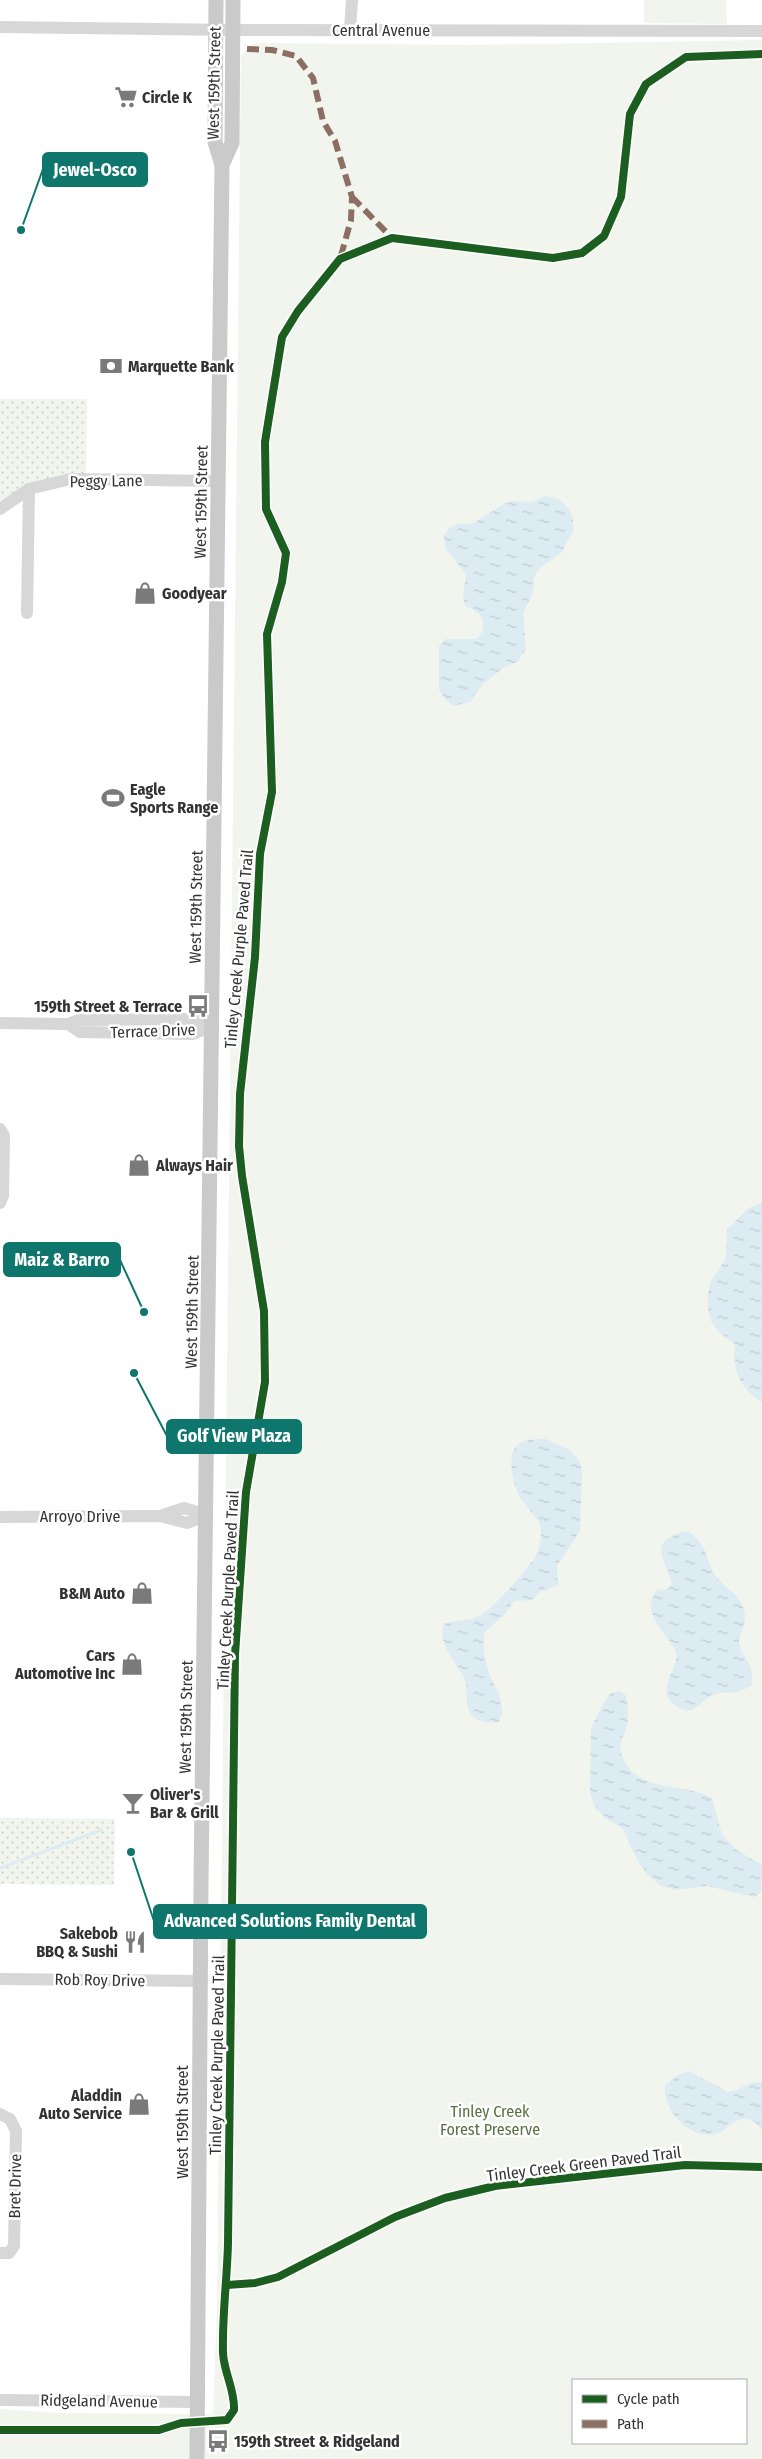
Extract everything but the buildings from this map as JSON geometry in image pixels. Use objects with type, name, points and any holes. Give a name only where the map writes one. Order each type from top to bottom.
[{"type":"main road","name":"West 159th Street","points":[[197,2459],[222,165],[215,142],[216,0]]},
{"type":"main road","name":"West 159th Street","points":[[222,165],[232,143],[233,0]]},
{"type":"street","points":[[350,30],[352,0]]},
{"type":"street","name":"Central Avenue","points":[[0,27],[216,30],[762,31]]},
{"type":"street","name":"Peggy Lane","points":[[0,509],[28,489],[71,479],[219,481]]},
{"type":"street","points":[[27,613],[28,489]]},
{"type":"street","name":"Terrace Drive","points":[[0,1024],[68,1024],[80,1032],[193,1034],[212,1026]]},
{"type":"street","points":[[0,1129],[4,1136],[3,1196],[0,1203]]},
{"type":"street","name":"Arroyo Drive","points":[[0,1517],[160,1516],[184,1508],[207,1515]]},
{"type":"street","name":"Rob Roy Drive","points":[[0,1979],[201,1981]]},
{"type":"street","name":"Bret Drive","points":[[4,2253],[14,2246],[15,2238],[16,2130],[5,2117]]},
{"type":"street","name":"Ridgeland Avenue","points":[[0,2400],[198,2402]]},
{"type":"green space","points":[[644,0],[726,0],[727,24],[644,23]]},
{"type":"green space","name":"Tinley Creek Forest Preserve","points":[[762,40],[762,2459],[0,2459],[0,2409],[58,2413],[213,2414],[217,2308],[241,56],[248,47],[257,43],[472,45]]},
{"type":"green space","points":[[0,399],[87,399],[86,475],[41,481],[0,501]]},
{"type":"green space","points":[[0,1818],[115,1819],[114,1885],[0,1884]]},
{"type":"water","points":[[545,496],[559,499],[568,508],[573,518],[574,530],[561,553],[539,569],[534,577],[533,593],[523,613],[526,649],[518,661],[502,669],[483,684],[470,702],[454,706],[445,700],[439,689],[439,646],[446,639],[476,639],[482,632],[483,621],[479,614],[465,605],[463,598],[466,575],[445,547],[444,536],[449,528],[458,524],[472,524],[504,504],[513,501],[532,502]]},
{"type":"water","points":[[762,1202],[762,1402],[748,1391],[739,1378],[735,1363],[735,1345],[717,1330],[711,1321],[708,1310],[708,1294],[711,1281],[726,1258],[727,1229],[749,1208]]},
{"type":"water","points":[[546,1439],[570,1450],[579,1460],[582,1471],[580,1531],[557,1566],[559,1585],[541,1591],[532,1600],[514,1601],[506,1613],[484,1633],[484,1651],[487,1664],[500,1697],[502,1711],[499,1722],[484,1722],[474,1717],[469,1710],[465,1681],[448,1652],[442,1631],[444,1624],[472,1619],[481,1615],[513,1585],[529,1566],[538,1551],[541,1534],[540,1524],[518,1494],[513,1479],[511,1463],[512,1455],[519,1444],[529,1440]]},
{"type":"water","points":[[689,1532],[699,1540],[714,1573],[736,1596],[743,1608],[745,1619],[739,1642],[752,1672],[751,1685],[746,1689],[716,1694],[693,1710],[684,1710],[677,1707],[668,1698],[667,1685],[676,1661],[676,1655],[671,1643],[652,1614],[651,1606],[652,1598],[657,1590],[667,1589],[672,1584],[662,1553],[662,1547],[665,1541],[672,1536]]},
{"type":"water","points":[[619,1691],[626,1695],[628,1707],[627,1726],[621,1742],[621,1752],[627,1766],[636,1775],[647,1781],[701,1793],[712,1798],[722,1835],[738,1851],[762,1865],[761,1893],[754,1897],[707,1886],[677,1890],[661,1886],[647,1874],[639,1863],[622,1828],[605,1818],[594,1806],[590,1792],[591,1728],[604,1702],[611,1693]]},
{"type":"water","points":[[689,2071],[728,2092],[737,2090],[750,2083],[762,2082],[762,2130],[754,2122],[747,2119],[739,2120],[716,2134],[706,2135],[688,2128],[673,2113],[668,2104],[665,2095],[665,2085],[680,2074]]},
{"type":"waterway","points":[[0,1868],[101,1830]]},
{"type":"marked path","points":[[247,49],[272,50],[296,56],[313,78],[323,121],[335,141],[352,197],[351,220],[340,259]]},
{"type":"marked path","points":[[352,197],[392,238]]},
{"type":"cycle path","name":"Tinley Creek Purple Paved Trail","points":[[0,2430],[159,2430],[181,2423],[227,2420],[234,2410],[233,2395],[224,2360],[223,2339],[228,2244],[235,1655],[246,1492],[265,1382],[264,1311],[242,1176],[239,1146],[240,1094],[255,957],[260,854],[272,792],[267,634],[282,582],[286,553],[266,509],[265,442],[282,337],[298,311],[340,259],[392,238],[553,258],[582,253],[604,236],[621,197],[630,114],[646,84],[686,57],[762,54]]},
{"type":"cycle path","name":"Tinley Creek Green Paved Trail","points":[[227,2285],[255,2283],[278,2277],[395,2217],[445,2198],[495,2186],[685,2165],[762,2167]]},
{"type":"place","name":"Circle K","points":[[126,97]]},
{"type":"place","name":"Jewel-Osco","points":[[21,230]]},
{"type":"place","name":"Marquette Bank","points":[[111,366]]},
{"type":"place","name":"Goodyear","points":[[145,593]]},
{"type":"place","name":"Eagle Sports Range","points":[[113,798]]},
{"type":"place","name":"159th Street & Terrace","points":[[198,1006]]},
{"type":"place","name":"Always Hair","points":[[139,1165]]},
{"type":"place","name":"Maiz & Barro","points":[[144,1312]]},
{"type":"place","name":"Golf View Plaza","points":[[134,1373]]},
{"type":"place","name":"B&M Auto","points":[[142,1593]]},
{"type":"place","name":"Cars Automotive Inc","points":[[132,1664]]},
{"type":"place","name":"Oliver's Bar & Grill","points":[[133,1803]]},
{"type":"place","name":"Advanced Solutions Family Dental","points":[[131,1852]]},
{"type":"place","name":"Sakebob BBQ & Sushi","points":[[135,1942]]},
{"type":"place","name":"Aladdin Auto Service","points":[[139,2104]]},
{"type":"place","name":"159th Street & Ridgeland","points":[[218,2441]]}]
